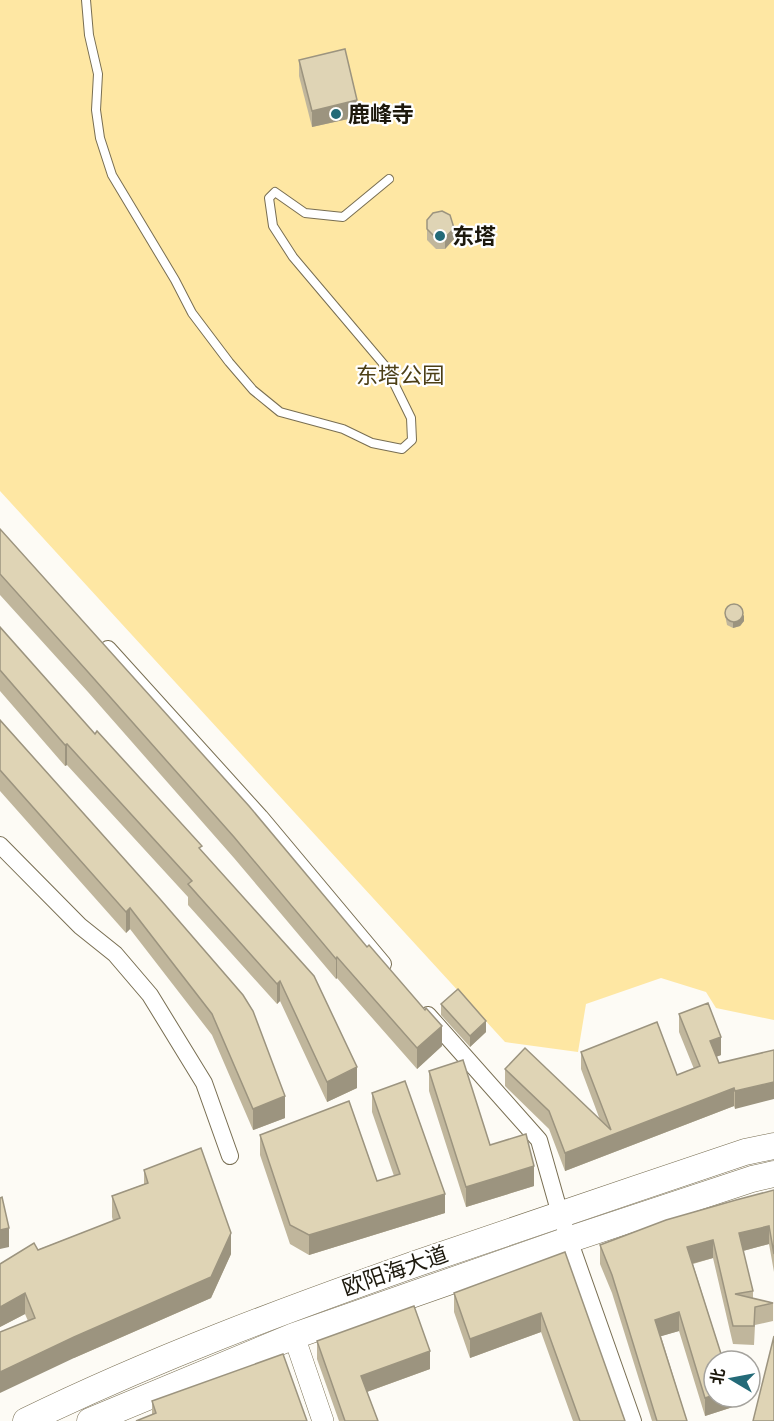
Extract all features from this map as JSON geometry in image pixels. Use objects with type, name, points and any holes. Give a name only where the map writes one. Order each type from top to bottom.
[{"type":"main road","name":"欧阳海大道","points":[[26,1421],[144,1368],[284,1310],[745,1152],[774,1146]]},
{"type":"main road","name":"欧阳海大道","points":[[90,1421],[294,1336],[568,1240],[752,1179],[774,1174]]},
{"type":"street","points":[[96,636],[260,817],[393,976]]},
{"type":"street","points":[[0,845],[80,926],[115,954],[150,995],[204,1083],[230,1156]]},
{"type":"street","points":[[416,1002],[539,1140],[568,1240],[633,1421]]},
{"type":"street","points":[[294,1336],[323,1421]]},
{"type":"lane","points":[[86,0],[90,35],[99,74],[96,110],[100,138],[112,175],[175,280],[192,313],[253,390],[280,412],[343,429],[372,443],[402,449],[412,440],[411,418],[386,367],[293,257],[273,226],[269,198],[275,192],[305,213],[343,217],[389,179]]},
{"type":"green space","name":"东塔公园","points":[[0,0],[774,0],[774,1020],[716,1008],[706,992],[661,978],[586,1004],[578,1052],[505,1042],[0,491]]},
{"type":"building","points":[[345,49],[357,100],[312,111],[299,60]]},
{"type":"building","points":[[442,211],[450,215],[454,228],[445,238],[436,238],[427,229],[427,220],[433,213]]},
{"type":"building","points":[[0,529],[249,806],[367,947],[369,945],[425,1010],[426,1008],[442,1026],[417,1048],[337,957],[336,959],[234,837],[0,574]]},
{"type":"building","points":[[734,604],[740,607],[743,613],[740,619],[734,622],[728,619],[725,613],[728,607]]},
{"type":"building","points":[[0,627],[95,734],[97,731],[202,846],[199,848],[314,976],[357,1067],[327,1082],[280,981],[277,984],[188,884],[192,881],[67,744],[65,745],[0,670]]},
{"type":"building","points":[[0,720],[243,995],[253,1011],[285,1096],[253,1109],[212,1014],[130,908],[126,912],[0,770]]},
{"type":"building","points":[[458,989],[486,1021],[470,1036],[441,1004]]},
{"type":"building","points":[[708,1003],[721,1037],[710,1041],[719,1063],[774,1050],[774,1082],[735,1091],[734,1088],[565,1153],[549,1111],[505,1069],[525,1048],[611,1130],[581,1052],[657,1022],[677,1075],[700,1066],[679,1014]]},
{"type":"building","points":[[463,1060],[490,1145],[526,1134],[534,1166],[466,1187],[429,1071]]},
{"type":"building","points":[[405,1081],[445,1194],[309,1235],[290,1225],[260,1135],[349,1101],[377,1181],[400,1174],[372,1093]]},
{"type":"building","points":[[201,1148],[231,1233],[211,1277],[0,1372],[0,1332],[35,1318],[25,1293],[0,1307],[0,1264],[34,1243],[38,1250],[120,1218],[112,1196],[148,1183],[144,1170]]},
{"type":"building","points":[[774,1190],[774,1254],[769,1226],[739,1233],[753,1291],[735,1294],[773,1303],[755,1307],[754,1326],[733,1326],[713,1240],[687,1247],[719,1349],[702,1349],[702,1388],[679,1312],[655,1320],[687,1421],[657,1421],[612,1275],[600,1245],[666,1220]]},
{"type":"building","points":[[2,1197],[9,1228],[0,1230],[0,1198]]},
{"type":"building","points":[[565,1252],[625,1421],[580,1421],[541,1313],[470,1339],[454,1293]]},
{"type":"building","points":[[414,1306],[430,1351],[361,1376],[378,1421],[345,1421],[317,1341]]},
{"type":"building","points":[[774,1336],[774,1421],[753,1421],[756,1409],[762,1409],[762,1385]]},
{"type":"building","points":[[283,1354],[307,1421],[136,1421],[156,1413],[152,1401]]},
{"type":"place","name":"鹿峰寺","points":[[336,114]]},
{"type":"place","name":"东塔","points":[[440,236]]}]
